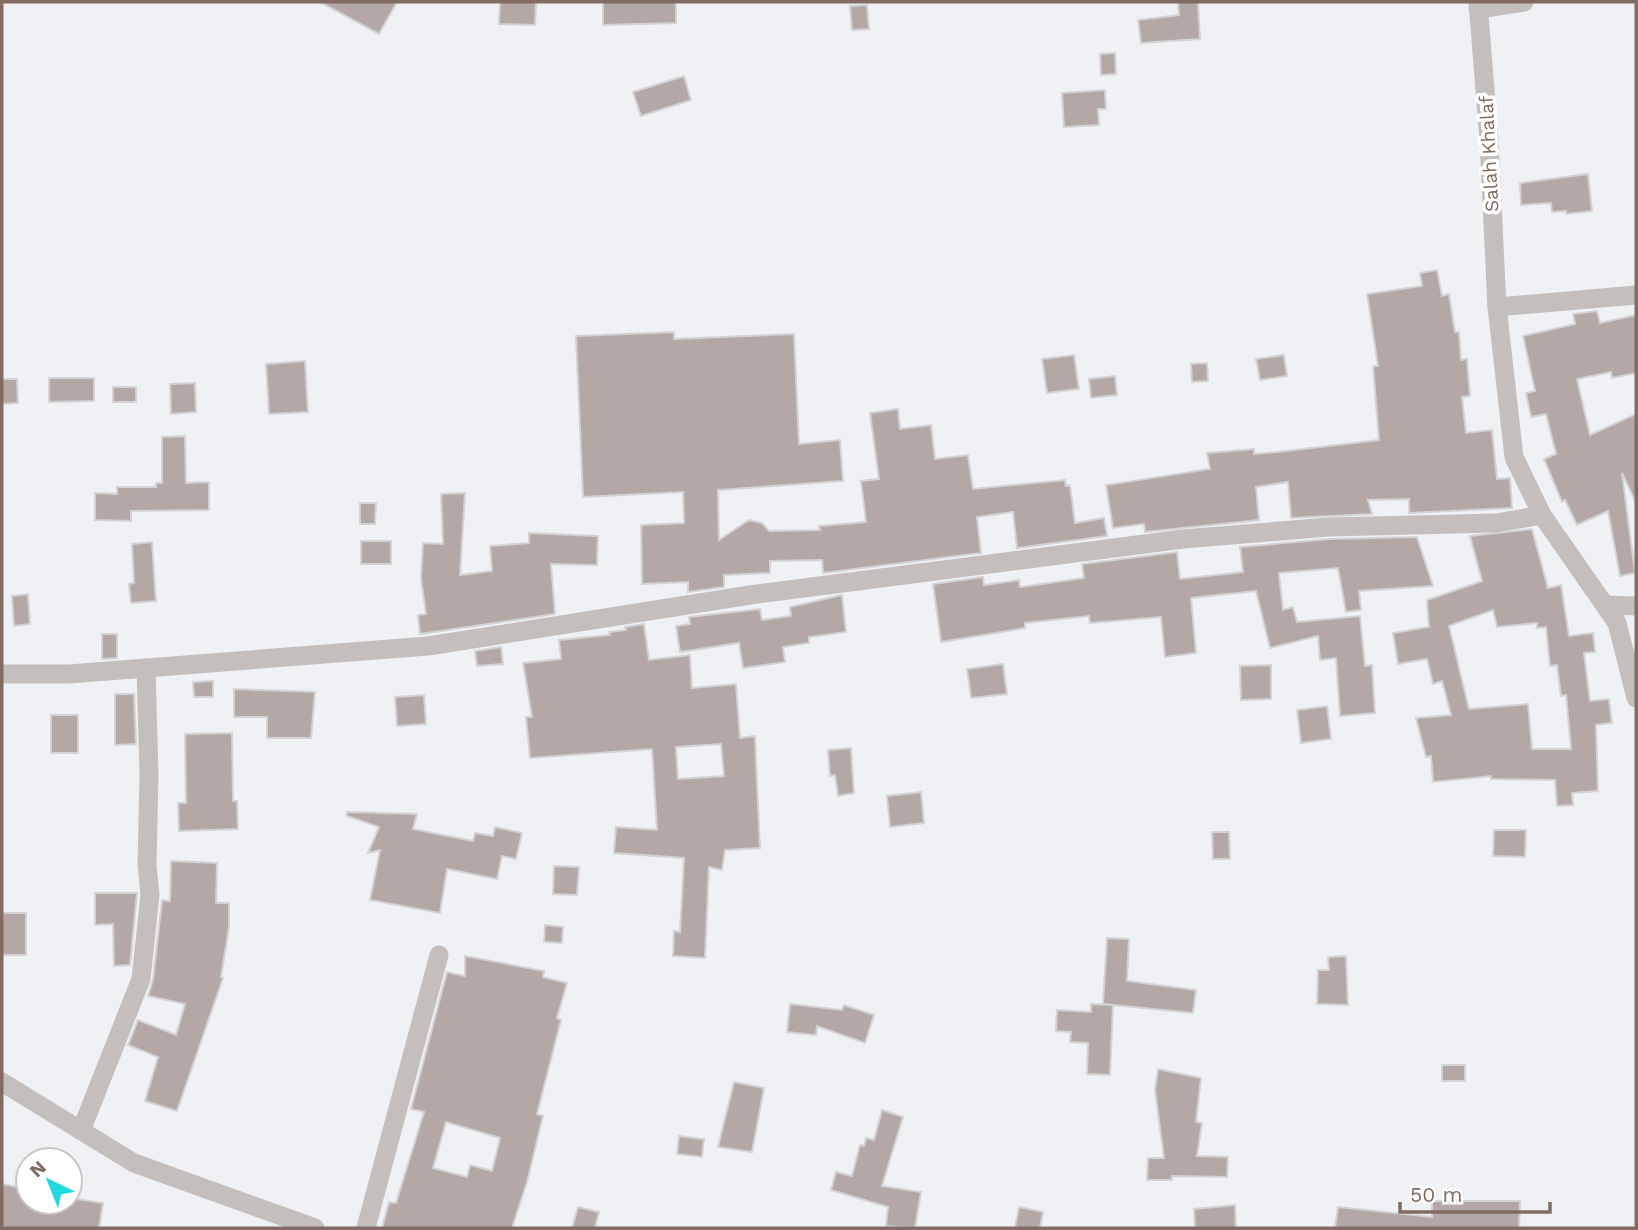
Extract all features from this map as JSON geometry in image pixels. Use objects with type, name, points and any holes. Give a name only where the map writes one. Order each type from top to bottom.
[{"type":"street","points":[[1478,5],[1524,2]]},
{"type":"street","name":"Salah Khalaf","points":[[1478,5],[1489,140],[1497,307],[1514,457],[1542,515],[1617,623],[1636,698]]},
{"type":"street","points":[[1497,307],[1636,295]]},
{"type":"street","points":[[2,674],[69,674],[428,646],[750,595],[1183,540],[1329,527],[1496,523],[1542,515]]},
{"type":"street","points":[[1605,605],[1636,606]]},
{"type":"street","points":[[81,1131],[141,979],[150,895],[146,668]]},
{"type":"street","points":[[366,1228],[439,955]]},
{"type":"street","points":[[2,1082],[134,1163],[315,1228]]},
{"type":"building","points":[[320,2],[397,2],[379,34]]},
{"type":"building","points":[[500,2],[536,2],[535,25],[499,24]]},
{"type":"building","points":[[603,2],[676,2],[676,23],[603,25]]},
{"type":"building","points":[[1178,2],[1198,2],[1200,39],[1141,43],[1138,20],[1179,15]]},
{"type":"building","points":[[867,5],[869,29],[852,30],[850,6]]},
{"type":"building","points":[[1115,53],[1116,74],[1101,75],[1100,54]]},
{"type":"building","points":[[684,76],[691,100],[641,116],[633,92]]},
{"type":"building","points":[[1105,90],[1106,109],[1098,109],[1099,125],[1064,127],[1062,93]]},
{"type":"building","points":[[1588,174],[1592,211],[1566,214],[1566,211],[1552,212],[1551,203],[1521,205],[1520,183]]},
{"type":"building","points":[[1437,270],[1442,296],[1449,294],[1455,332],[1459,332],[1461,360],[1467,359],[1470,396],[1462,397],[1466,433],[1492,430],[1497,479],[1510,478],[1512,508],[1409,513],[1409,499],[1368,500],[1372,514],[1291,518],[1288,482],[1256,487],[1259,520],[1145,532],[1144,524],[1113,528],[1106,485],[1210,469],[1207,453],[1254,449],[1254,454],[1379,440],[1373,366],[1378,366],[1367,294],[1422,286],[1420,273]]},
{"type":"building","points":[[1597,311],[1600,323],[1636,315],[1636,373],[1612,378],[1611,372],[1577,379],[1590,435],[1636,414],[1636,503],[1622,473],[1635,573],[1620,576],[1608,511],[1577,525],[1565,500],[1562,502],[1544,459],[1556,454],[1546,414],[1531,417],[1526,393],[1535,391],[1523,336],[1575,324],[1573,314]]},
{"type":"building","points":[[674,332],[674,339],[794,334],[799,444],[840,440],[843,481],[718,490],[719,540],[749,520],[762,523],[769,531],[820,530],[819,526],[866,522],[861,481],[879,479],[870,413],[898,409],[900,429],[931,425],[935,459],[968,455],[973,489],[1065,480],[1066,486],[1070,485],[1075,523],[1104,518],[1107,536],[1017,548],[1013,512],[977,517],[981,553],[823,573],[822,560],[770,561],[770,573],[724,575],[724,587],[688,592],[688,582],[642,584],[641,525],[684,523],[683,492],[583,497],[576,336]]},
{"type":"building","points":[[1074,355],[1079,389],[1047,393],[1042,359]]},
{"type":"building","points":[[1284,355],[1287,376],[1260,380],[1256,359]]},
{"type":"building","points":[[305,361],[308,412],[269,414],[266,364]]},
{"type":"building","points":[[1207,363],[1208,381],[1192,382],[1191,364]]},
{"type":"building","points":[[1115,376],[1117,395],[1091,398],[1089,379]]},
{"type":"building","points":[[49,378],[94,378],[94,401],[49,402]]},
{"type":"building","points":[[2,379],[17,379],[18,403],[2,404]]},
{"type":"building","points":[[195,383],[196,412],[171,414],[170,384]]},
{"type":"building","points":[[113,387],[136,387],[136,402],[113,402]]},
{"type":"building","points":[[185,436],[186,483],[209,482],[209,510],[131,511],[131,521],[95,520],[95,493],[117,494],[117,487],[156,487],[156,483],[162,483],[162,437]]},
{"type":"building","points":[[465,493],[460,575],[492,571],[490,546],[529,543],[529,533],[598,536],[597,565],[551,564],[555,614],[420,634],[418,615],[426,614],[421,578],[423,543],[443,544],[441,494]]},
{"type":"building","points":[[360,503],[376,503],[375,524],[360,524]]},
{"type":"building","points":[[1532,529],[1548,588],[1561,585],[1569,636],[1593,633],[1595,652],[1584,653],[1590,701],[1609,699],[1612,723],[1596,725],[1598,791],[1572,793],[1573,805],[1557,806],[1555,780],[1491,779],[1491,776],[1433,782],[1431,756],[1426,757],[1416,718],[1451,715],[1442,681],[1433,684],[1427,659],[1398,664],[1393,633],[1429,627],[1427,600],[1482,581],[1470,536]],"holes":[[[1493,610],[1497,627],[1537,623],[1537,628],[1546,627],[1550,666],[1557,665],[1561,696],[1566,695],[1571,749],[1532,749],[1528,704],[1469,709],[1449,626]]]},
{"type":"building","points":[[1417,537],[1433,586],[1359,591],[1361,610],[1346,612],[1338,568],[1279,573],[1283,610],[1293,607],[1297,622],[1360,616],[1365,666],[1372,665],[1375,713],[1340,716],[1336,658],[1320,660],[1318,636],[1270,648],[1256,591],[1191,598],[1196,653],[1165,657],[1161,617],[1090,623],[1089,616],[1025,623],[1025,628],[941,642],[933,584],[983,577],[984,585],[1019,580],[1020,587],[1084,578],[1082,564],[1177,552],[1180,579],[1243,572],[1240,547],[1330,539]]},
{"type":"building","points":[[361,541],[391,541],[391,564],[361,564]]},
{"type":"building","points":[[152,542],[156,601],[131,603],[129,584],[134,583],[132,544]]},
{"type":"building","points":[[28,594],[30,624],[14,626],[12,596]]},
{"type":"building","points":[[842,595],[846,632],[809,637],[809,643],[783,647],[785,662],[743,668],[739,643],[680,652],[676,626],[690,624],[689,617],[760,609],[762,620],[791,616],[790,607]]},
{"type":"building","points":[[644,624],[649,660],[690,655],[692,688],[736,684],[740,738],[755,736],[760,848],[725,850],[722,870],[709,867],[705,958],[673,956],[674,931],[680,932],[684,858],[614,853],[616,827],[657,830],[652,749],[530,758],[526,717],[532,717],[523,663],[561,659],[559,640],[610,635],[609,632],[626,630],[625,627]],"holes":[[[721,744],[724,776],[678,779],[676,747]]]},
{"type":"building","points":[[102,634],[117,634],[117,658],[102,659]]},
{"type":"building","points":[[501,647],[503,664],[477,666],[475,651]]},
{"type":"building","points":[[1003,664],[1007,694],[971,698],[967,669]]},
{"type":"building","points":[[1271,665],[1271,699],[1241,700],[1240,666]]},
{"type":"building","points":[[213,681],[213,697],[194,697],[193,682]]},
{"type":"building","points":[[234,689],[315,692],[311,738],[267,738],[267,717],[234,717]]},
{"type":"building","points":[[115,694],[134,694],[136,744],[115,745]]},
{"type":"building","points":[[424,695],[426,724],[397,726],[395,697]]},
{"type":"building","points":[[1327,706],[1331,739],[1301,743],[1297,710]]},
{"type":"building","points":[[51,715],[78,715],[78,753],[51,753]]},
{"type":"building","points":[[232,733],[233,801],[237,801],[238,829],[179,831],[178,803],[186,803],[185,734]]},
{"type":"building","points":[[851,748],[854,793],[838,796],[835,775],[830,776],[828,750]]},
{"type":"building","points":[[921,792],[924,823],[890,827],[887,796]]},
{"type":"building","points":[[347,812],[417,814],[413,829],[473,841],[475,833],[493,836],[495,827],[522,833],[516,859],[502,856],[497,879],[447,869],[440,913],[370,900],[380,850],[368,853],[379,827],[347,816]]},
{"type":"building","points":[[1494,830],[1526,830],[1525,857],[1493,856]]},
{"type":"building","points":[[1212,832],[1229,832],[1230,859],[1213,859]]},
{"type":"building","points":[[171,861],[217,863],[216,903],[229,903],[223,978],[177,1111],[145,1101],[158,1057],[128,1045],[138,1020],[176,1035],[185,1004],[148,996],[153,980],[162,900],[170,901]]},
{"type":"building","points":[[554,866],[579,867],[577,895],[553,894]]},
{"type":"building","points":[[95,893],[137,893],[130,965],[114,966],[113,924],[95,925]]},
{"type":"building","points":[[2,913],[26,913],[26,955],[2,955]]},
{"type":"building","points":[[545,925],[563,927],[562,943],[544,942]]},
{"type":"building","points":[[1107,938],[1129,939],[1127,981],[1196,990],[1193,1013],[1103,1004]]},
{"type":"building","points":[[465,956],[544,971],[543,977],[567,983],[557,1018],[561,1020],[537,1114],[543,1116],[527,1182],[512,1228],[382,1228],[389,1202],[396,1203],[424,1112],[411,1109],[447,972],[465,976]],"holes":[[[446,1122],[500,1138],[492,1171],[470,1165],[467,1177],[433,1168]]]},
{"type":"building","points":[[1346,956],[1348,1005],[1317,1004],[1318,970],[1329,970],[1328,957]]},
{"type":"building","points":[[790,1004],[842,1010],[844,1005],[874,1015],[865,1043],[817,1026],[816,1035],[787,1032]]},
{"type":"building","points":[[1091,1004],[1113,1005],[1110,1075],[1087,1074],[1088,1043],[1070,1042],[1071,1032],[1056,1031],[1057,1010],[1091,1012]]},
{"type":"building","points":[[1442,1065],[1465,1065],[1465,1081],[1442,1081]]},
{"type":"building","points":[[1158,1069],[1201,1078],[1196,1122],[1202,1123],[1197,1156],[1228,1157],[1227,1177],[1172,1176],[1172,1180],[1147,1180],[1148,1158],[1164,1158],[1155,1090]]},
{"type":"building","points":[[734,1082],[764,1088],[752,1152],[718,1147]]},
{"type":"building","points":[[882,1110],[903,1117],[882,1186],[921,1192],[915,1228],[886,1226],[888,1207],[831,1190],[836,1172],[852,1176],[860,1145],[864,1146],[866,1138],[874,1140]]},
{"type":"building","points":[[679,1136],[704,1139],[702,1157],[677,1154]]},
{"type":"building","points":[[2,1184],[14,1186],[14,1216],[84,1216],[84,1200],[103,1203],[99,1228],[2,1228]]},
{"type":"building","points":[[1432,1201],[1520,1201],[1519,1228],[1335,1228],[1338,1207],[1432,1217]]},
{"type":"building","points":[[1235,1205],[1236,1228],[1195,1228],[1194,1209]]},
{"type":"building","points":[[578,1207],[599,1212],[595,1228],[572,1228]]},
{"type":"building","points":[[1019,1207],[1043,1212],[1040,1228],[1015,1228]]}]
